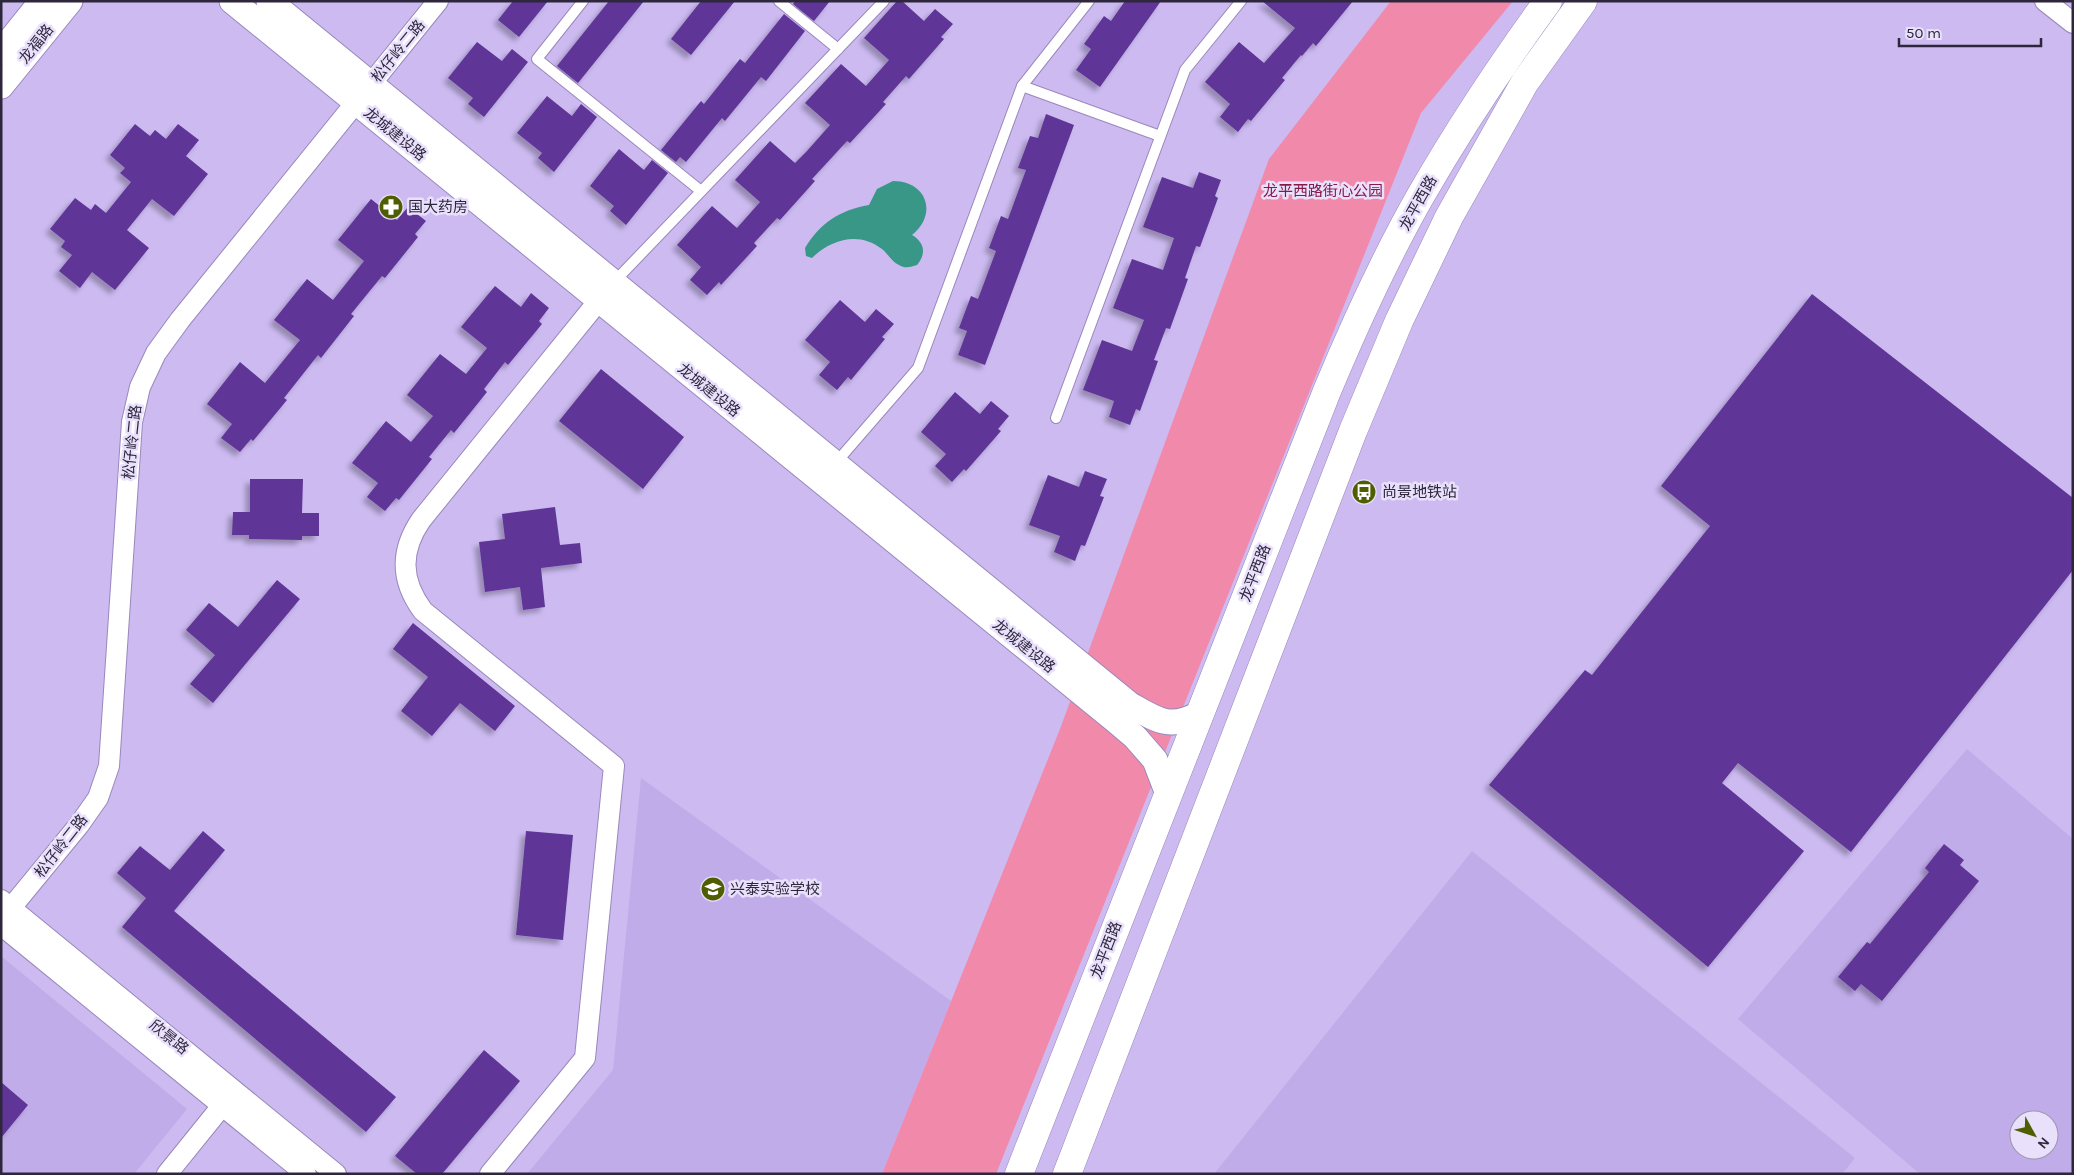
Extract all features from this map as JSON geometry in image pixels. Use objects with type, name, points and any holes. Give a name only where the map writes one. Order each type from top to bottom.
[{"type":"main road","name":"龙平西路","points":[[1018,1174],[1327,391],[1362,308],[1420,196],[1476,106],[1548,1]]},
{"type":"main road","points":[[1067,1174],[1350,440],[1399,320],[1449,216],[1525,82],[1583,1]]},
{"type":"street","name":"龙福路","points":[[1,52],[42,1]]},
{"type":"street","name":"龙福路","points":[[1,86],[70,1]]},
{"type":"street","name":"龙城建设路","points":[[232,1],[363,94],[828,472],[1129,704],[1150,716],[1168,723],[1184,722],[1199,714]]},
{"type":"street","name":"龙城建设路","points":[[269,1],[363,94]]},
{"type":"street","name":"松仔岭二路","points":[[4,913],[79,825],[98,798],[109,766],[132,422],[140,387],[156,353],[180,320],[438,1]]},
{"type":"street","points":[[2045,1],[2073,23]]},
{"type":"street","points":[[490,1174],[585,1058],[614,766],[423,611],[410,590],[405,566],[406,554],[409,541],[422,520],[606,291]]},
{"type":"street","name":"龙城建设路","points":[[828,472],[1135,737],[1154,760],[1168,794]]},
{"type":"street","name":"欣景路","points":[[4,913],[229,1098],[336,1174]]},
{"type":"street","points":[[167,1174],[229,1098]]},
{"type":"street","name":"欣景路","points":[[229,1098],[306,1174]]},
{"type":"lane","points":[[584,1],[537,59],[701,191]]},
{"type":"lane","points":[[779,1],[838,49]]},
{"type":"lane","points":[[606,291],[884,1]]},
{"type":"lane","points":[[828,472],[918,368],[1022,86],[1089,1]]},
{"type":"lane","points":[[1056,418],[1185,70],[1242,1]]},
{"type":"lane","points":[[1022,86],[1160,136]]},
{"type":"shaded area","points":[[893,181],[905,182],[914,186],[925,200],[925,218],[912,235],[923,248],[922,256],[917,265],[901,266],[873,243],[855,239],[836,242],[812,258],[806,256],[805,248],[817,231],[840,214],[869,205],[877,189]]},
{"type":"shaded area","points":[[1967,749],[2073,839],[2073,1174],[1920,1174],[1738,1019]]},
{"type":"shaded area","name":"兴泰实验学校","points":[[641,778],[951,1001],[882,1174],[527,1174],[613,1070]]},
{"type":"shaded area","points":[[1472,851],[1855,1158],[1842,1174],[1214,1174]]},
{"type":"shaded area","points":[[1,956],[187,1109],[134,1174],[1,1174]]},
{"type":"green space","name":"龙平西路街心公园","points":[[1391,1],[1513,1],[1421,113],[996,1174],[882,1174],[1060,729],[1269,159]]},
{"type":"building","points":[[513,1],[548,1],[519,37],[498,20]]},
{"type":"building","points":[[609,1],[644,1],[578,83],[557,66]]},
{"type":"building","points":[[701,1],[735,1],[691,55],[671,39]]},
{"type":"building","points":[[795,1],[830,1],[814,21],[793,4]]},
{"type":"building","points":[[897,1],[902,1],[924,21],[935,9],[953,24],[941,37],[944,39],[909,79],[906,76],[883,102],[886,104],[850,143],[847,141],[812,179],[815,181],[780,220],[777,218],[754,243],[757,246],[721,285],[719,282],[707,295],[690,280],[701,267],[677,245],[712,206],[737,228],[760,202],[735,180],[770,141],[795,163],[807,151],[830,125],[805,103],[841,64],[866,86],[889,60],[864,38]]},
{"type":"building","points":[[1125,1],[1161,1],[1100,87],[1076,70],[1091,49],[1084,44],[1104,16],[1111,21]]},
{"type":"building","points":[[1262,1],[1353,1],[1316,46],[1313,43],[1301,55],[1282,78],[1285,80],[1251,121],[1248,119],[1238,132],[1220,117],[1230,104],[1205,82],[1239,42],[1264,63],[1295,28]]},
{"type":"building","points":[[784,14],[805,31],[766,81],[761,77],[725,121],[722,118],[686,162],[680,157],[676,162],[661,150],[701,101],[704,104],[740,59],[745,63]]},
{"type":"building","points":[[477,42],[502,61],[512,49],[528,62],[484,117],[468,104],[473,98],[448,78]]},
{"type":"building","points":[[547,96],[572,116],[581,104],[597,117],[554,172],[538,158],[542,153],[517,133]]},
{"type":"building","points":[[1046,114],[1074,125],[985,365],[958,355],[967,331],[959,328],[971,296],[978,299],[996,251],[989,248],[1001,216],[1008,219],[1026,170],[1018,168],[1030,136],[1038,138]]},
{"type":"building","points":[[135,124],[150,136],[155,130],[166,139],[178,124],[199,140],[186,156],[208,174],[174,216],[152,199],[127,230],[149,248],[115,290],[92,272],[80,288],[59,271],[72,255],[61,247],[65,241],[50,229],[75,198],[91,210],[95,204],[106,213],[131,182],[120,173],[125,168],[110,155]]},
{"type":"building","points":[[619,149],[644,170],[652,160],[668,173],[626,225],[610,211],[614,206],[590,186]]},
{"type":"building","points":[[1199,172],[1221,180],[1215,196],[1218,198],[1200,247],[1196,246],[1185,278],[1188,279],[1170,329],[1166,328],[1154,360],[1158,361],[1140,411],[1136,409],[1130,425],[1109,417],[1114,401],[1083,390],[1102,340],[1132,351],[1144,320],[1113,308],[1132,259],[1163,270],[1174,238],[1143,227],[1162,177],[1193,188]]},
{"type":"building","points":[[371,199],[397,220],[408,207],[426,221],[415,234],[418,237],[385,278],[382,276],[351,314],[354,316],[321,358],[318,355],[284,398],[287,400],[253,441],[251,439],[240,452],[221,438],[232,424],[207,404],[240,362],[265,383],[300,340],[274,320],[307,279],[333,300],[364,261],[338,240]]},
{"type":"building","points":[[495,286],[521,307],[531,293],[549,308],[539,321],[542,324],[508,365],[505,362],[484,389],[487,392],[454,433],[451,430],[429,457],[432,459],[399,500],[396,498],[385,511],[367,497],[378,483],[352,463],[386,421],[411,442],[433,416],[407,395],[440,354],[466,374],[487,348],[461,327]]},
{"type":"building","points":[[1812,294],[2073,498],[2073,570],[1851,852],[1738,763],[1722,783],[1804,851],[1708,967],[1489,785],[1585,670],[1592,675],[1710,526],[1661,486]]},
{"type":"building","points":[[840,300],[865,322],[876,309],[894,324],[882,337],[885,339],[851,380],[848,377],[837,390],[819,375],[830,362],[805,340]]},
{"type":"building","points":[[601,369],[684,437],[643,489],[559,421]]},
{"type":"building","points":[[955,392],[980,414],[991,401],[1009,416],[998,429],[1001,431],[966,471],[964,469],[952,482],[935,466],[946,454],[921,432]]},
{"type":"building","points":[[1085,471],[1107,479],[1100,496],[1104,497],[1085,546],[1081,545],[1075,561],[1054,552],[1060,536],[1029,525],[1048,475],[1079,487]]},
{"type":"building","points":[[250,479],[303,479],[302,513],[319,513],[319,536],[302,536],[302,540],[249,539],[249,535],[232,535],[233,512],[250,512]]},
{"type":"building","points":[[555,507],[560,545],[580,543],[582,563],[541,568],[545,607],[523,610],[520,587],[485,592],[479,542],[505,539],[502,514]]},
{"type":"building","points":[[277,580],[300,599],[213,703],[190,684],[215,655],[186,630],[209,603],[238,627]]},
{"type":"building","points":[[413,623],[515,706],[495,731],[460,703],[432,736],[401,711],[428,677],[393,649]]},
{"type":"building","points":[[203,831],[225,850],[174,911],[396,1097],[366,1132],[122,927],[146,898],[117,873],[140,846],[170,870]]},
{"type":"building","points":[[526,831],[573,835],[563,940],[516,935]]},
{"type":"building","points":[[1944,844],[1964,860],[1960,865],[1979,881],[1882,1001],[1861,984],[1855,991],[1838,977],[1867,942],[1870,944],[1929,872],[1925,868]]},
{"type":"building","points":[[484,1050],[520,1081],[442,1174],[417,1174],[395,1156]]},
{"type":"building","points":[[1,1082],[28,1105],[1,1138]]},
{"type":"place","name":"国大药房","points":[[391,207]]},
{"type":"place","name":"尚景地铁站","points":[[1364,492]]},
{"type":"place","name":"兴泰实验学校","points":[[713,889]]}]
